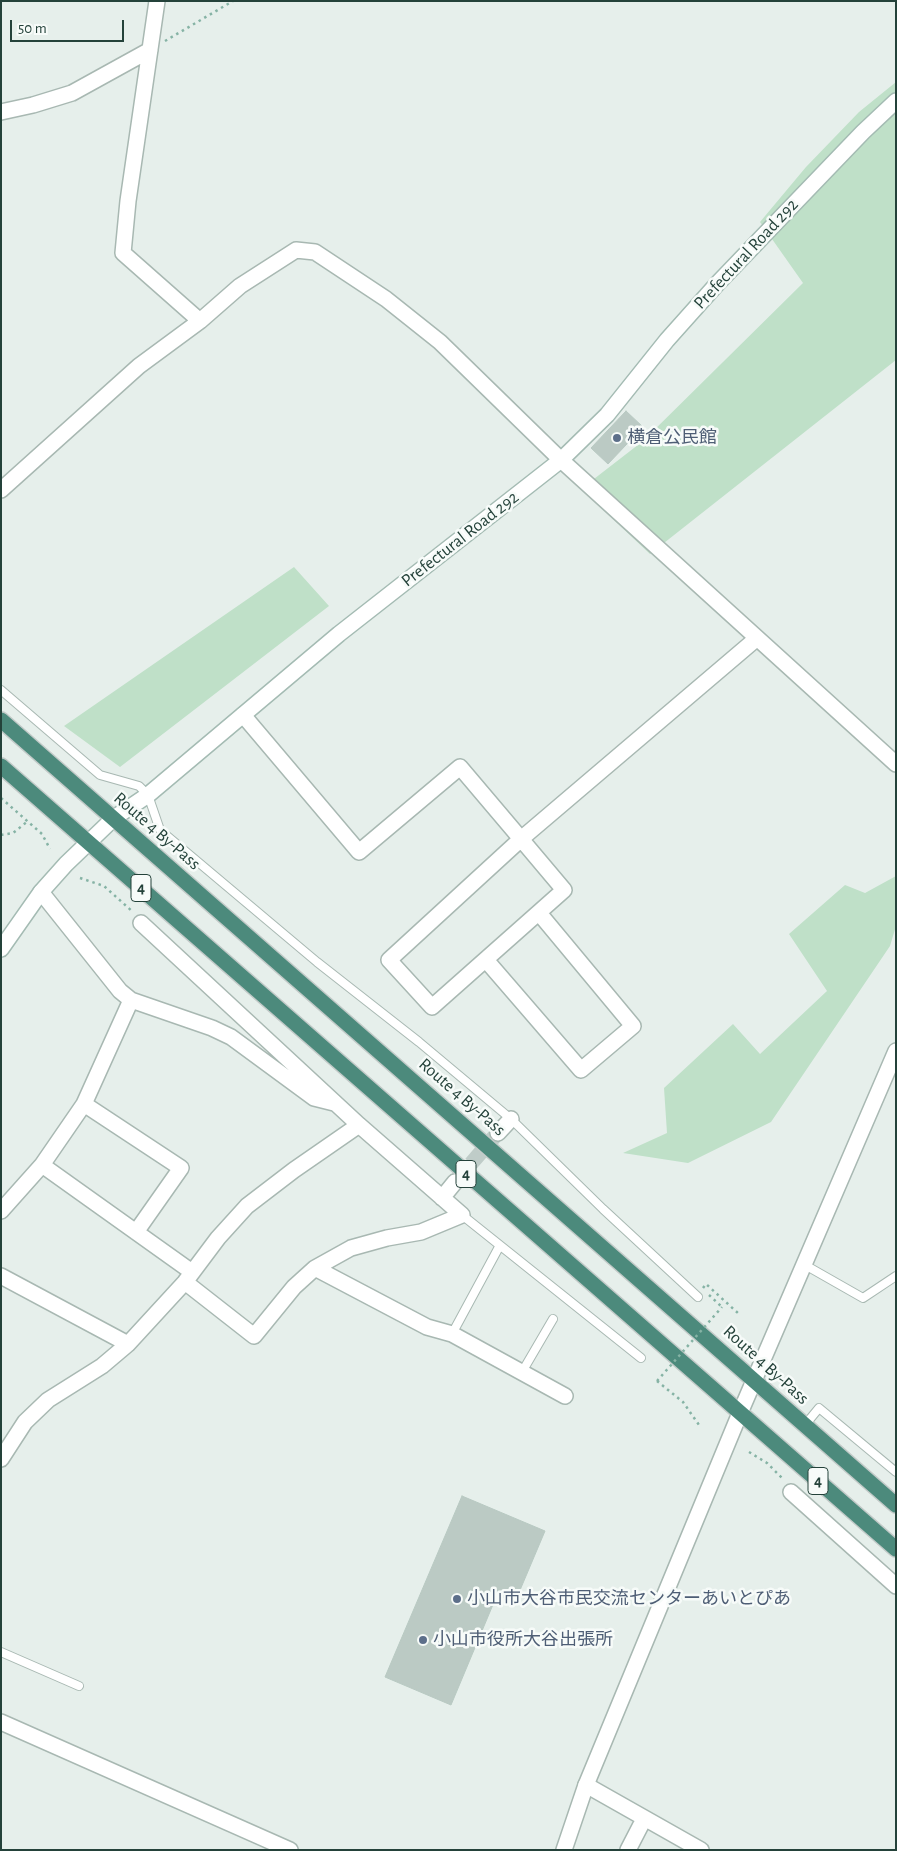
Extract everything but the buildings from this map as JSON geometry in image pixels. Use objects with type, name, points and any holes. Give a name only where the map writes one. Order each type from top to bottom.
[{"type":"highway","name":"Route 4 By-Pass","points":[[1,720],[755,1379],[896,1505]]},
{"type":"highway","name":"4","points":[[1,766],[896,1549]]},
{"type":"street","points":[[157,1],[128,201],[123,253],[200,321]]},
{"type":"street","points":[[1,112],[33,105],[72,93],[150,50]]},
{"type":"street","name":"Prefectural Road 292","points":[[1,950],[41,892],[88,842],[114,818],[148,795],[339,634],[561,460],[606,415],[667,340],[717,284],[863,132],[896,102]]},
{"type":"street","points":[[1,490],[139,366],[200,321],[240,286],[296,250],[315,252],[386,299],[440,342],[561,460],[756,639],[896,764]]},
{"type":"street","points":[[243,715],[358,852],[460,767],[521,839],[564,890],[432,1007],[389,960],[521,839],[756,639]]},
{"type":"street","points":[[41,892],[120,991],[131,1000],[212,1028],[230,1037],[314,1098],[337,1104]]},
{"type":"street","points":[[486,960],[581,1070],[633,1026],[539,913]]},
{"type":"street","points":[[42,1165],[136,1232],[254,1336],[294,1287],[315,1268],[351,1248],[387,1238],[421,1232],[462,1215],[359,1125],[141,923]]},
{"type":"street","points":[[1,1212],[42,1165],[84,1104],[131,1000]]},
{"type":"street","points":[[564,1850],[586,1785],[740,1413],[896,1051]]},
{"type":"street","points":[[84,1104],[181,1168],[136,1232]]},
{"type":"street","points":[[498,1133],[510,1119]]},
{"type":"street","points":[[1,1459],[25,1422],[48,1400],[102,1366],[128,1344],[188,1277],[218,1238],[247,1206],[294,1170],[359,1125]]},
{"type":"street","points":[[442,1198],[455,1182]]},
{"type":"street","points":[[315,1268],[428,1327],[452,1334],[566,1396]]},
{"type":"street","points":[[1,1276],[128,1344]]},
{"type":"street","points":[[791,1492],[896,1586]]},
{"type":"street","points":[[1,1722],[290,1850]]},
{"type":"street","points":[[586,1785],[701,1850]]},
{"type":"street","points":[[628,1850],[644,1819]]},
{"type":"lane","points":[[1,690],[100,775],[139,786],[148,795],[160,830],[317,962],[419,1042],[510,1119],[698,1297]]},
{"type":"lane","points":[[462,1215],[499,1247],[641,1358]]},
{"type":"lane","points":[[452,1334],[499,1247]]},
{"type":"lane","points":[[805,1265],[864,1298],[896,1276]]},
{"type":"lane","points":[[522,1372],[553,1319]]},
{"type":"lane","points":[[805,1425],[819,1408],[896,1472]]},
{"type":"lane","points":[[1,1652],[79,1686]]},
{"type":"path","points":[[150,50],[233,1]]},
{"type":"path","points":[[1,798],[42,834],[50,849]]},
{"type":"path","points":[[1,835],[13,832],[28,821]]},
{"type":"path","points":[[80,878],[104,886],[136,915],[141,923]]},
{"type":"path","points":[[699,1425],[683,1402],[657,1381],[722,1307],[702,1289],[706,1284],[739,1314]]},
{"type":"path","points":[[749,1452],[767,1462],[784,1479],[791,1492]]},
{"type":"green space","points":[[896,82],[896,360],[650,554],[581,489],[643,441],[803,283],[760,222],[806,167],[859,112]]},
{"type":"green space","points":[[294,567],[329,606],[120,767],[64,726]]},
{"type":"green space","points":[[896,876],[896,926],[890,946],[771,1122],[688,1163],[623,1153],[667,1133],[664,1088],[733,1024],[760,1054],[827,991],[789,934],[845,885],[865,893]]},
{"type":"tunnel","points":[[456,1181],[495,1136]]},
{"type":"place","name":"横倉公民館","points":[[617,438]]},
{"type":"place","name":"小山市大谷市民交流センターあいとぴあ","points":[[457,1599]]},
{"type":"place","name":"小山市役所大谷出張所","points":[[423,1640]]}]
